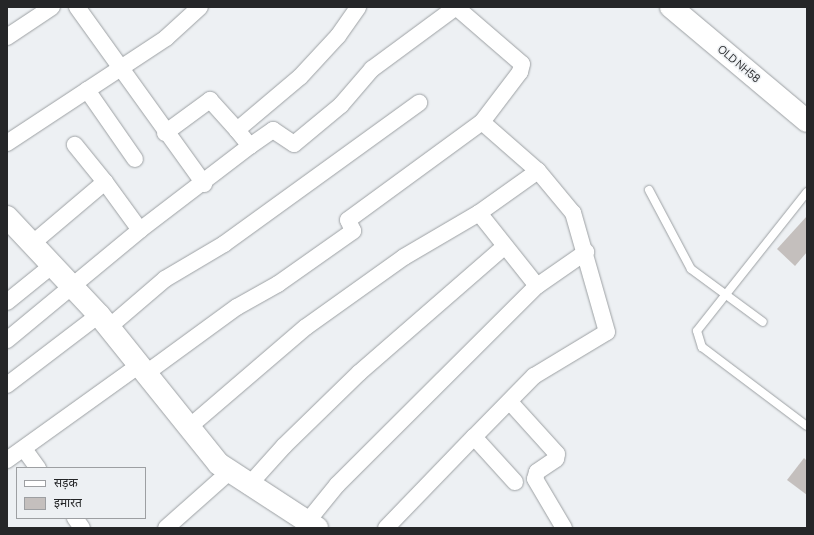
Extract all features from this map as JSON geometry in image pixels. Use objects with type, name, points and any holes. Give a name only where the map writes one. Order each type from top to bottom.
[{"type":"street","points":[[7,37],[52,7]]},
{"type":"street","points":[[77,7],[119,70],[204,184]]},
{"type":"street","points":[[7,143],[119,70],[180,28],[200,7]]},
{"type":"street","points":[[237,130],[304,72],[358,7]]},
{"type":"street","points":[[7,340],[140,230],[204,184],[250,146],[273,130],[294,144],[329,116],[372,69],[456,7],[518,58],[523,68],[482,122],[348,220],[353,231],[278,284],[237,307],[7,460]]},
{"type":"street","name":"OLD NH58","points":[[671,7],[807,121]]},
{"type":"street","name":"OLD NH58","points":[[692,7],[807,103]]},
{"type":"street","points":[[87,90],[135,159]]},
{"type":"street","points":[[165,133],[210,100],[250,146]]},
{"type":"street","points":[[7,385],[165,279],[224,244],[419,103]]},
{"type":"street","points":[[386,528],[474,437],[551,363],[607,332],[586,252],[569,205],[538,171],[482,122]]},
{"type":"street","points":[[75,145],[140,230]]},
{"type":"street","points":[[188,428],[306,328],[404,257],[479,213],[538,171]]},
{"type":"street","points":[[34,242],[104,182]]},
{"type":"street","points":[[479,213],[504,247],[536,286]]},
{"type":"street","points":[[8,220],[34,242],[73,285],[104,321],[188,428],[229,472],[248,486],[312,525],[337,485],[536,286],[586,252]]},
{"type":"street","points":[[248,486],[359,373],[504,247]]},
{"type":"street","points":[[7,302],[54,264]]},
{"type":"street","points":[[510,402],[557,454],[556,459],[537,472],[535,479],[564,528]]},
{"type":"street","points":[[474,437],[515,482]]},
{"type":"street","points":[[24,449],[37,467]]},
{"type":"street","points":[[166,528],[229,472]]},
{"type":"street","points":[[76,519],[82,528]]},
{"type":"lane","points":[[649,190],[688,265],[724,294],[763,322]]},
{"type":"lane","points":[[807,192],[724,294],[697,331],[702,347],[807,426]]},
{"type":"building","points":[[807,216],[807,252],[795,266],[777,249]]},
{"type":"building","points":[[804,458],[807,461],[807,495],[787,480]]}]
